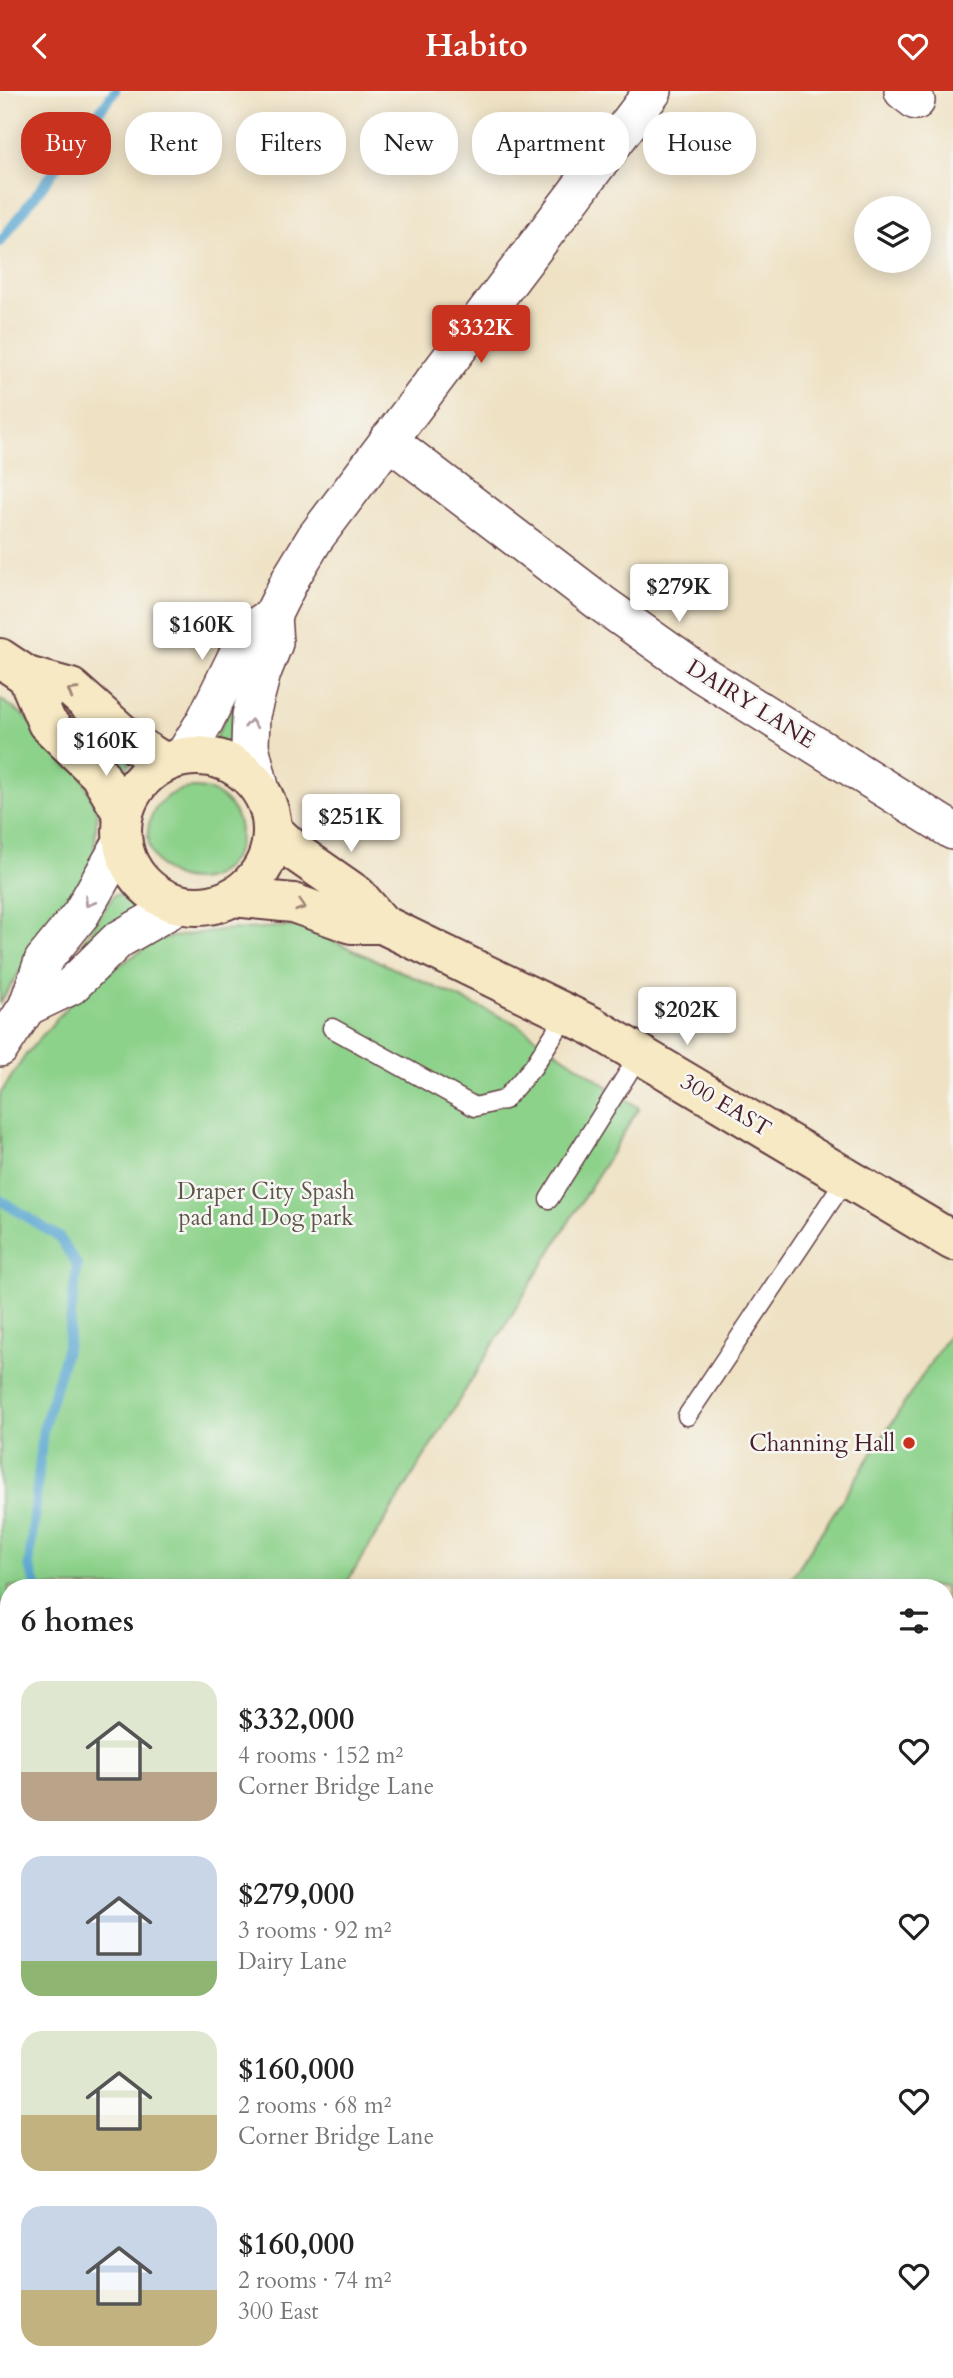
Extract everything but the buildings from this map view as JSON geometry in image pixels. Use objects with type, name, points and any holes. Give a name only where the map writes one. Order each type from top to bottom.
[{"type":"main road","points":[[13,667],[71,688],[133,743],[174,760]]},
{"type":"main road","points":[[13,667],[47,723],[99,774],[123,829],[129,864],[142,883],[159,896],[179,905],[198,906],[216,904],[233,897],[250,885],[262,869],[270,850],[272,830],[269,810],[261,791],[247,774],[228,762],[206,755],[174,760],[150,772],[128,799],[123,829]]},
{"type":"main road","name":"300 EAST","points":[[272,830],[298,854],[358,895],[382,924],[567,1014],[640,1054],[953,1241]]},
{"type":"main road","name":"300 EAST","points":[[233,897],[293,903],[352,924],[382,924]]},
{"type":"street","points":[[174,760],[205,721],[249,631],[272,616],[315,538],[653,91]]},
{"type":"street","name":"DAIRY LANE","points":[[388,440],[601,603],[700,673],[953,831]]},
{"type":"street","points":[[261,791],[250,746],[251,715],[262,673],[274,643],[272,616]]},
{"type":"street","points":[[0,1048],[27,1007],[43,961],[81,915],[123,829]]},
{"type":"street","points":[[27,1007],[71,986],[118,940],[179,905]]},
{"type":"lane","points":[[332,1028],[475,1107],[504,1100],[533,1066],[567,1014]]},
{"type":"lane","points":[[549,1199],[640,1054]]},
{"type":"lane","points":[[687,1416],[847,1177]]},
{"type":"green space","points":[[242,682],[234,745],[218,742],[215,739]]},
{"type":"green space","points":[[0,699],[22,714],[81,773],[97,811],[94,856],[78,899],[33,951],[0,1003]]},
{"type":"green space","points":[[82,722],[131,761],[122,778],[75,729]]},
{"type":"green space","points":[[194,788],[212,791],[227,801],[237,816],[240,834],[237,852],[227,867],[212,877],[194,880],[176,877],[161,867],[151,852],[148,834],[151,816],[161,801],[176,791]]},
{"type":"green space","points":[[122,894],[138,908],[90,947],[82,943],[114,895]]},
{"type":"green space","name":"Draper City Spash pad and Dog park","points":[[300,926],[515,1023],[639,1108],[349,1579],[0,1579],[0,1094],[27,1053],[81,991],[159,939],[222,930]]},
{"type":"green space","name":"Channing Hall","points":[[953,1328],[953,1579],[791,1579]]},
{"type":"waterway","points":[[0,242],[115,91]]},
{"type":"waterway","points":[[0,1200],[59,1237],[77,1265],[68,1343],[43,1430],[29,1566],[34,1579]]},
{"type":"place","name":"Channing Hall","points":[[909,1443]]}]
